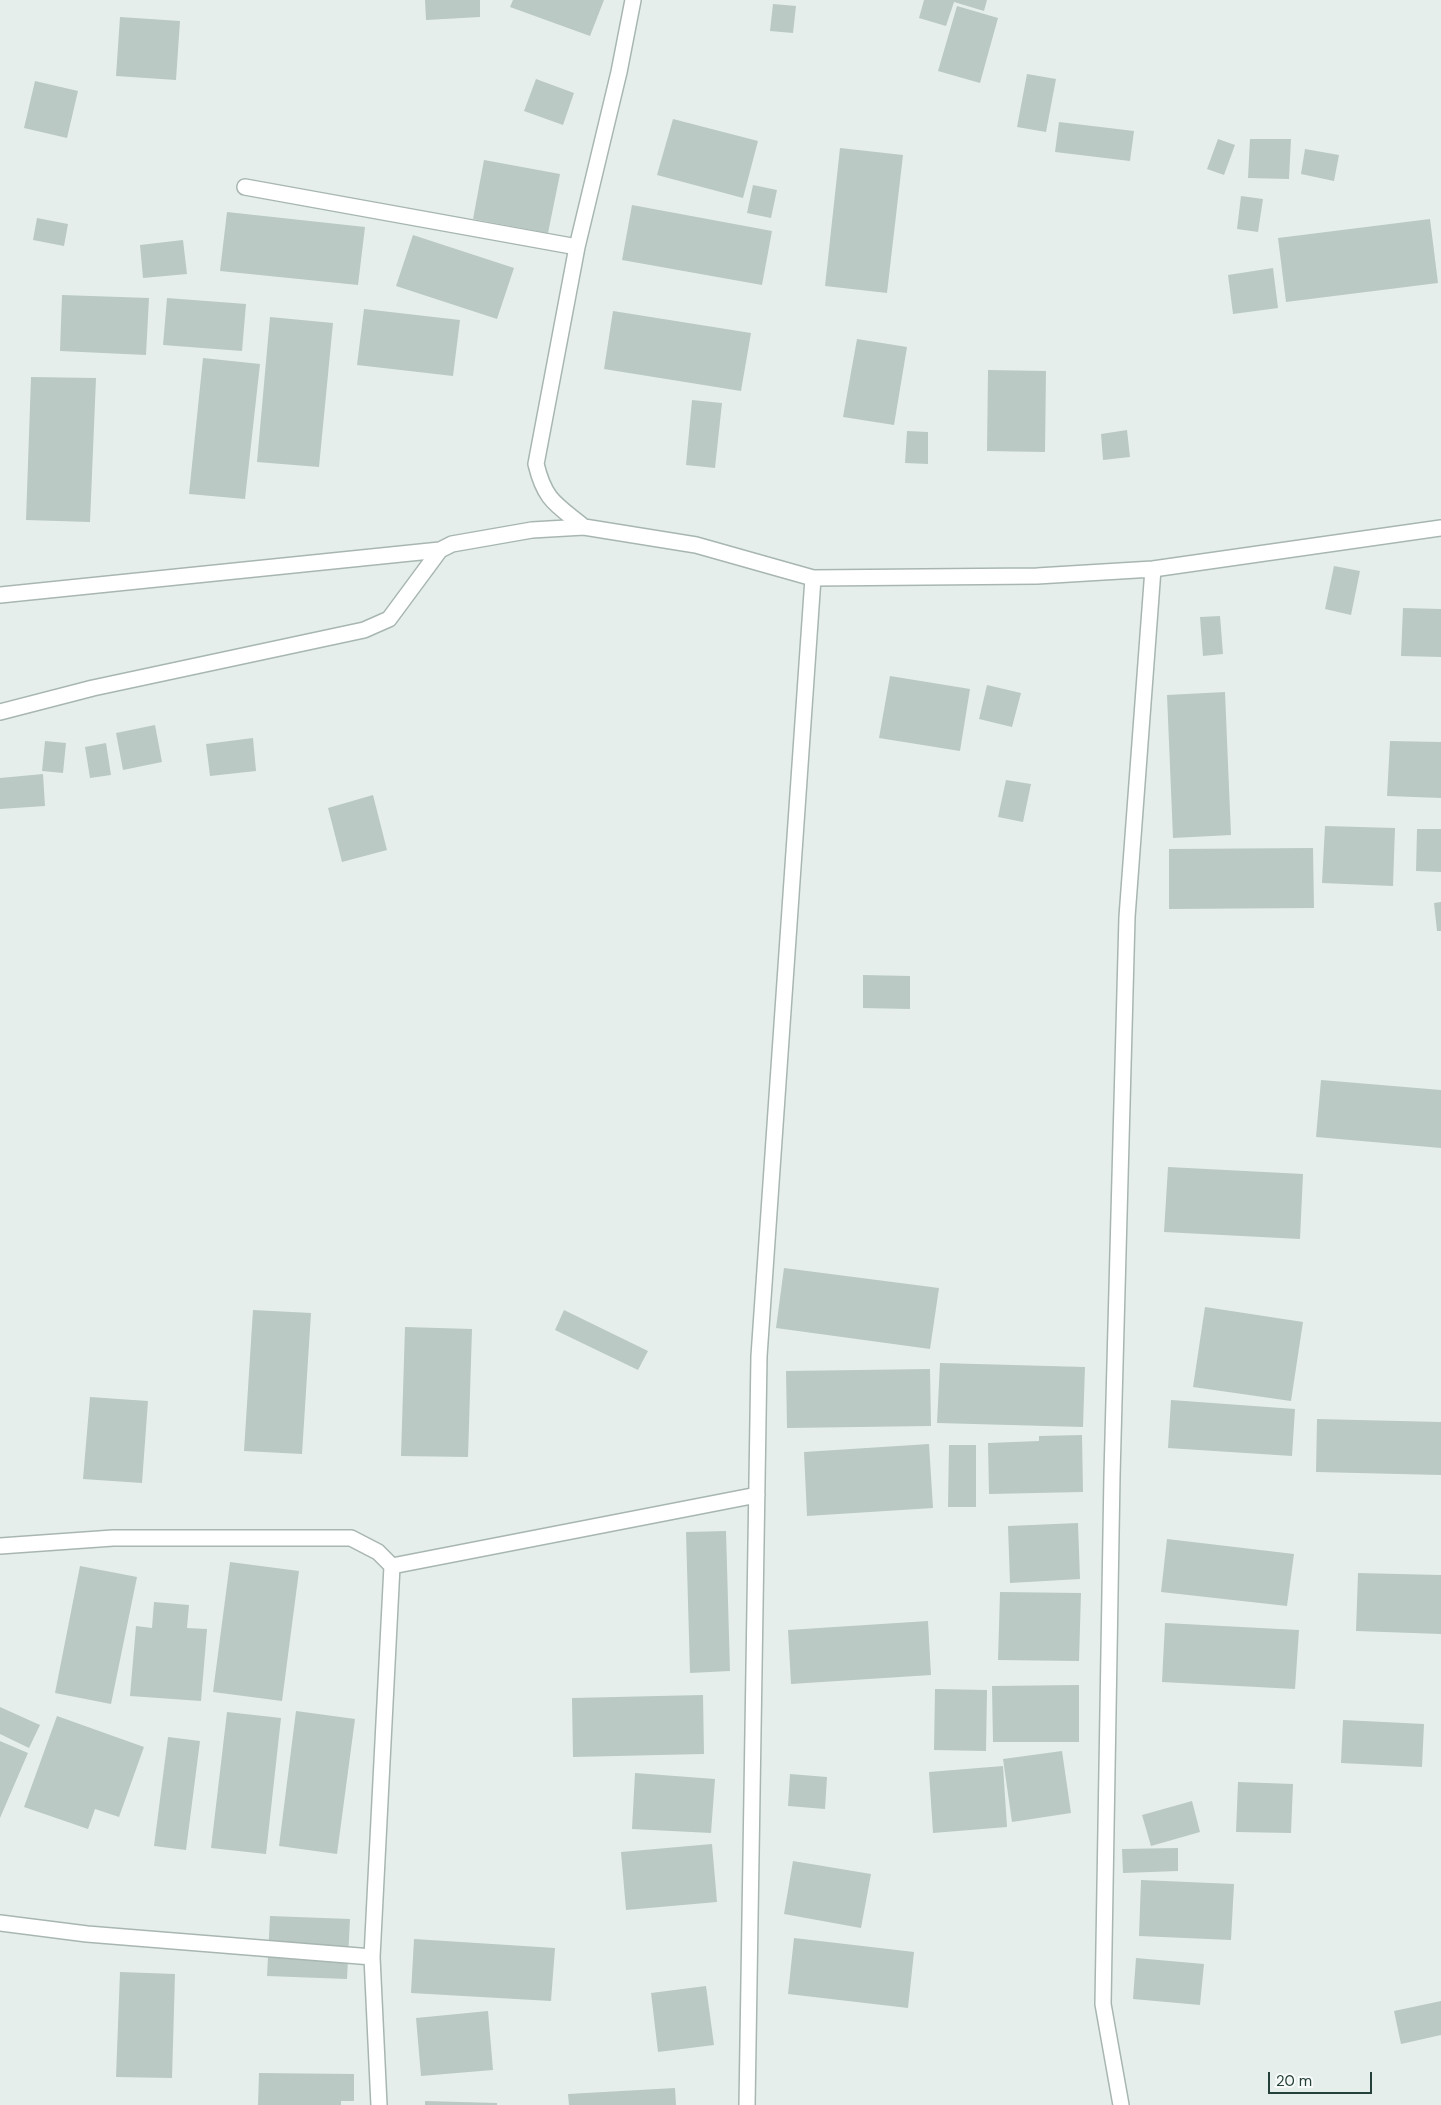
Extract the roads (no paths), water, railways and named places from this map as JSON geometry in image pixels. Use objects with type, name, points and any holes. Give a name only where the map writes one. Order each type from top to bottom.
[{"type":"street","points":[[584,527],[553,502],[541,486],[536,464],[577,247],[619,72],[632,0]]},
{"type":"street","points":[[245,187],[577,247]]},
{"type":"street","points":[[0,595],[440,550],[452,544],[532,530],[584,527],[696,545],[813,578],[1037,576],[1153,569],[1441,528]]},
{"type":"street","points":[[0,712],[93,688],[364,630],[389,619],[440,550]]},
{"type":"street","points":[[1120,2105],[1104,2004],[1112,1475],[1127,917],[1153,569]]},
{"type":"street","points":[[747,2105],[759,1356],[813,578]]},
{"type":"street","points":[[392,1566],[757,1495]]},
{"type":"street","points":[[0,1546],[113,1538],[351,1538],[378,1552],[392,1566],[372,1957],[379,2105]]},
{"type":"street","points":[[0,1923],[87,1934],[372,1957]]}]
